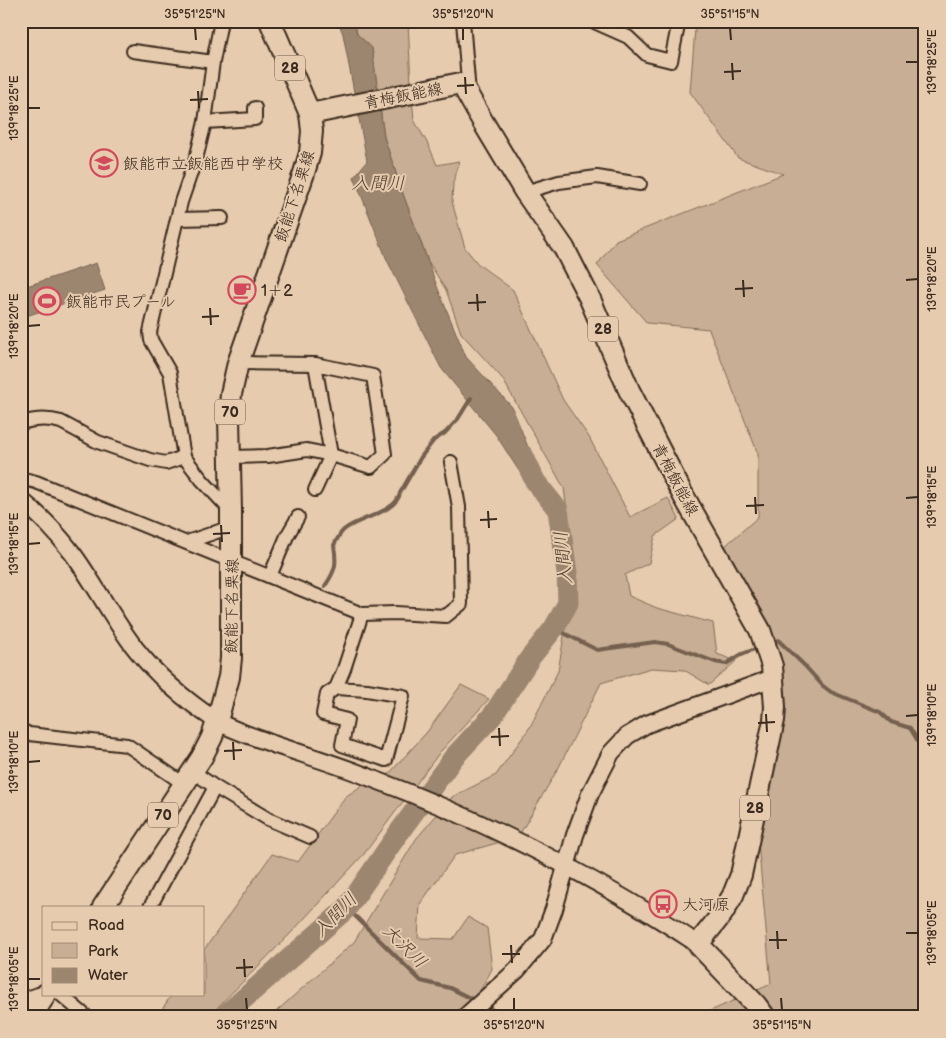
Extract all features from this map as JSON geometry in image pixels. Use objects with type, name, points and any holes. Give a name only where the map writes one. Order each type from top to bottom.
[{"type":"main road","name":"飯能下名栗線","points":[[103,906],[202,757],[212,737],[228,677],[231,658],[232,561],[229,417],[231,394],[238,364],[310,153],[312,131],[310,114],[270,21]]},
{"type":"main road","name":"青梅飯能線","points":[[310,114],[460,84],[464,88],[524,192],[564,248],[590,298],[629,390],[683,495],[760,630],[771,669],[775,706],[774,720],[741,875],[733,896],[722,914],[698,944]]},
{"type":"main road","points":[[698,944],[728,974],[765,1017]]},
{"type":"main road","points":[[31,1017],[49,996]]},
{"type":"street","points":[[187,542],[231,519],[184,457],[170,373],[151,340],[150,332],[178,219],[205,122],[221,21]]},
{"type":"street","points":[[463,21],[469,95]]},
{"type":"street","points":[[592,21],[628,37],[647,55],[671,61],[679,21]]},
{"type":"street","points":[[133,51],[213,62]]},
{"type":"street","points":[[205,122],[256,119],[255,108]]},
{"type":"street","points":[[524,192],[559,182],[598,177],[640,184]]},
{"type":"street","points":[[178,219],[222,218]]},
{"type":"street","points":[[231,457],[268,456],[307,450],[371,467],[385,454],[373,376],[315,364],[238,364]]},
{"type":"street","points":[[315,364],[331,455],[315,490]]},
{"type":"street","points":[[21,424],[28,421],[54,420],[98,442],[150,460],[166,463],[184,457]]},
{"type":"street","points":[[21,483],[28,480],[36,482],[187,542],[351,611],[362,614],[395,613],[446,616],[461,604],[459,507],[451,462]]},
{"type":"street","points":[[21,500],[50,527],[73,554],[124,632],[149,665],[183,697],[217,721],[249,735],[371,778],[438,805],[504,835],[624,898],[698,944]]},
{"type":"street","points":[[270,576],[287,536],[298,517]]},
{"type":"street","points":[[336,688],[367,690],[403,696],[386,760],[342,745],[347,720],[323,714],[327,694],[336,688],[362,614]]},
{"type":"street","points":[[465,1017],[517,970],[543,939],[554,909],[575,835],[590,794],[611,753],[627,736],[647,724],[771,669]]},
{"type":"street","points":[[21,730],[30,734],[127,745],[188,778],[215,787],[268,819],[310,837]]},
{"type":"street","points":[[151,906],[215,787]]},
{"type":"street","points":[[21,1000],[42,994]]},
{"type":"street","points":[[52,996],[87,1017]]},
{"type":"green space","points":[[354,21],[408,21],[414,120],[429,146],[437,165],[459,161],[453,183],[452,202],[465,248],[478,264],[513,290],[563,400],[589,437],[630,517],[668,498],[679,519],[655,536],[649,563],[625,575],[629,596],[657,608],[713,623],[717,654],[736,661],[709,685],[684,670],[651,668],[601,683],[559,767],[518,837],[455,855],[420,904],[418,938],[453,939],[468,917],[487,928],[492,969],[479,993],[456,1017],[367,1017],[366,1015],[359,1017],[270,1017],[354,942],[416,839],[452,797],[496,775],[530,727],[558,671],[575,572],[564,488],[502,378],[461,333],[446,290],[428,261],[384,137],[372,48],[357,34]]},
{"type":"green space","points":[[699,21],[925,21],[925,1017],[697,1017],[771,984],[756,820],[783,717],[778,650],[725,546],[758,517],[758,454],[709,329],[647,323],[597,265],[616,240],[783,174],[738,158],[690,92],[695,29]]},
{"type":"green space","points":[[461,685],[489,699],[440,752],[364,854],[291,933],[208,1017],[157,1017],[171,996],[205,996],[205,949],[272,854],[298,862],[345,797],[376,776],[388,775],[427,732]]},
{"type":"water","name":"入間川","points":[[338,21],[354,21],[357,34],[372,48],[384,137],[403,194],[438,289],[466,357],[512,407],[540,477],[528,485],[496,435],[441,368],[387,260],[354,177],[367,161],[343,34]]},
{"type":"water","name":"飯能市民プール","points":[[96,263],[105,290],[23,317],[21,312],[21,288]]},
{"type":"waterway","points":[[325,586],[331,576],[335,562],[334,545],[342,532],[351,525],[385,510],[397,500],[421,457],[434,440],[445,433],[458,419],[471,398]]},
{"type":"waterway","name":"入間川","points":[[223,1017],[347,908],[454,757],[493,715],[530,658],[554,628],[568,603],[567,573],[558,510],[535,481],[523,455]]},
{"type":"waterway","points":[[554,628],[597,650],[655,642],[668,644],[715,662],[726,664],[742,654],[760,647]]},
{"type":"waterway","points":[[771,643],[778,640],[831,692],[880,712],[891,722],[910,728],[921,746],[925,748]]},
{"type":"waterway","name":"大沢川","points":[[347,908],[421,981],[450,988],[476,1001]]},
{"type":"waterway","name":"大沢川","points":[[485,1006],[505,1016],[531,1015],[535,1017]]},
{"type":"place","name":"飯能市立飯能西中学校","points":[[104,163]]},
{"type":"place","name":"1＋2","points":[[242,290]]},
{"type":"place","name":"飯能市民プール","points":[[47,301]]},
{"type":"place","name":"大河原","points":[[663,904]]}]
